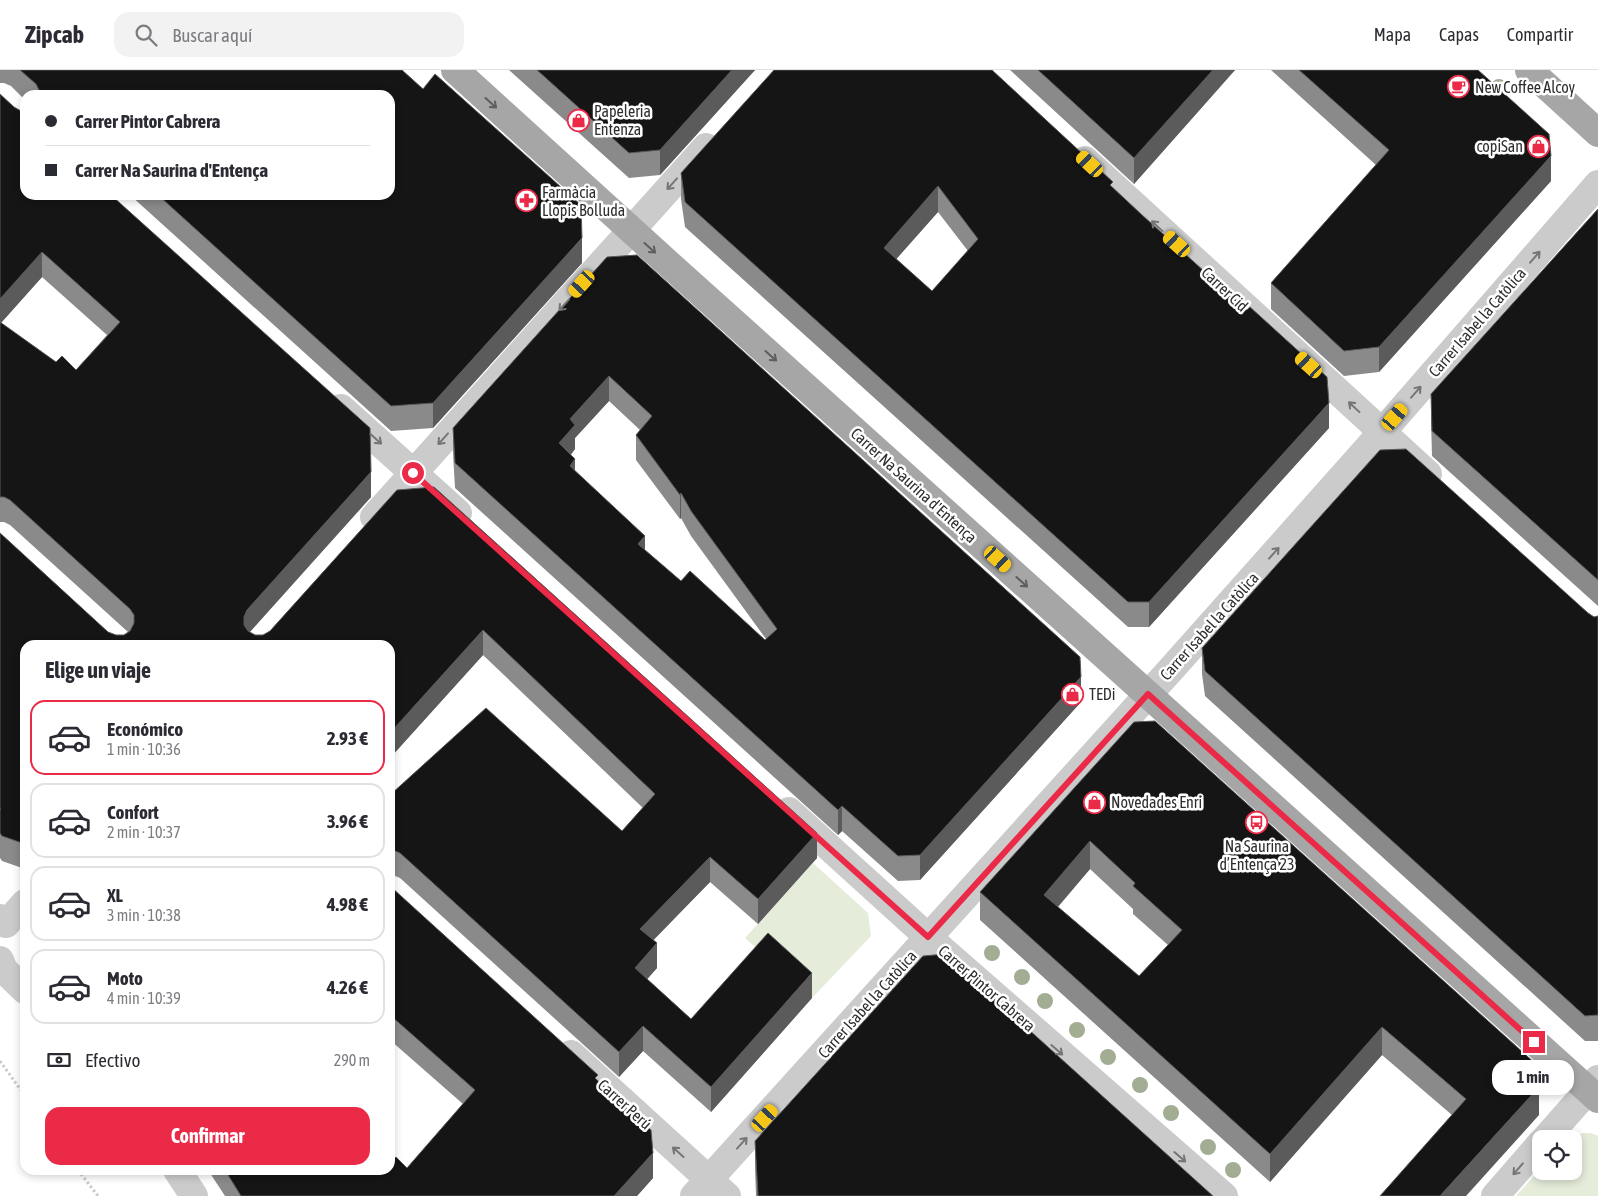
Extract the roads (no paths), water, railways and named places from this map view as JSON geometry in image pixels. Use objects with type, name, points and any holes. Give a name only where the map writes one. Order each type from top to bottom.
[{"type":"main road","name":"Carrer Na Saurina d'Entença","points":[[456,70],[630,230],[1148,694],[1595,1089]]},
{"type":"main road","points":[[1529,70],[1598,133]]},
{"type":"street","points":[[355,537],[723,128]]},
{"type":"street","name":"Carrer Cid","points":[[1068,144],[1446,490]]},
{"type":"street","name":"Carrer Isabel la Catòlica","points":[[710,1190],[928,937],[1382,432],[1598,184]]},
{"type":"street","points":[[326,393],[479,532]]},
{"type":"street","name":"Carrer Pintor Cabrera","points":[[772,796],[928,937],[1224,1196]]},
{"type":"street","points":[[2,926],[20,908]]},
{"type":"street","points":[[0,960],[4,970],[20,985]]},
{"type":"street","name":"Carrer Perú","points":[[552,1037],[710,1190]]},
{"type":"street","points":[[1554,1130],[1595,1089]]},
{"type":"street","points":[[1495,1196],[1532,1153]]},
{"type":"street","points":[[180,1175],[194,1196]]},
{"type":"place","name":"New Coffee Alcoy","points":[[1459,87]]},
{"type":"place","name":"Papeleria Entenza","points":[[578,120]]},
{"type":"place","name":"copiSan","points":[[1539,146]]},
{"type":"place","name":"Farmàcia Llopis Bolluda","points":[[526,201]]},
{"type":"place","name":"TEDi","points":[[1073,694]]},
{"type":"place","name":"Novedades Enri","points":[[1095,802]]},
{"type":"place","name":"Na Saurina d’Entença 23","points":[[1257,822]]}]
